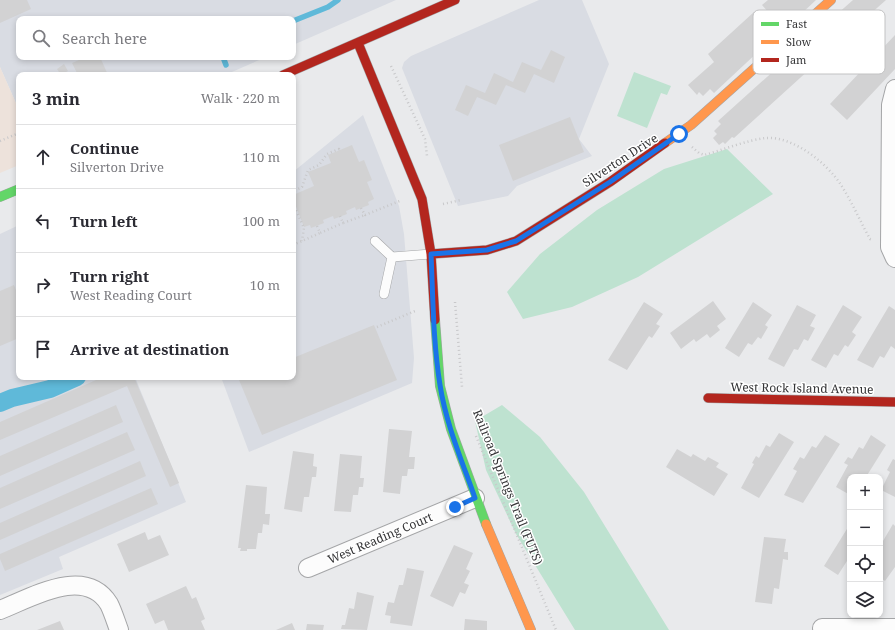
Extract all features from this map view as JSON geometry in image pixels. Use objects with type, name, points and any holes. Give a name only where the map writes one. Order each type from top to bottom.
[{"type":"street","points":[[290,72],[455,0]]},
{"type":"street","name":"Silverton Drive","points":[[820,10],[831,0]]},
{"type":"street","points":[[358,43],[422,199],[431,254],[437,363],[440,386],[451,429],[475,498],[531,630]]},
{"type":"street","name":"Silverton Drive","points":[[431,254],[487,250],[516,241],[610,182],[679,134],[753,69]]},
{"type":"street","points":[[892,253],[890,105],[895,89]]},
{"type":"street","points":[[0,197],[16,190]]},
{"type":"street","name":"West Rock Island Avenue","points":[[708,398],[895,402]]},
{"type":"street","name":"West Reading Court","points":[[308,568],[475,498]]},
{"type":"street","points":[[0,610],[62,586],[80,585],[98,593],[109,604],[119,630]]},
{"type":"street","points":[[822,628],[895,628]]},
{"type":"lane","points":[[375,241],[392,257],[431,254]]},
{"type":"lane","points":[[384,294],[392,257]]},
{"type":"path","points":[[0,141],[16,134]]},
{"type":"path","points":[[679,134],[699,153],[704,155],[765,138],[780,139],[798,145],[819,162],[840,184],[870,239],[892,253]]},
{"type":"path","points":[[296,191],[303,189],[308,170],[319,166],[327,154],[339,150]]},
{"type":"path","points":[[296,244],[343,223],[402,200]]},
{"type":"path","points":[[443,204],[461,200]]},
{"type":"path","points":[[361,208],[365,215]]},
{"type":"path","points":[[296,210],[304,228],[302,241]]},
{"type":"path","points":[[340,216],[343,223]]},
{"type":"path","points":[[317,226],[320,233]]},
{"type":"path","points":[[455,297],[462,392]]},
{"type":"path","points":[[377,327],[415,311]]},
{"type":"path","name":"Railroad Springs Trail (FUTS)","points":[[475,433],[556,630]]},
{"type":"shaded area","points":[[0,0],[396,0],[296,44],[296,16],[16,16],[16,60],[259,60],[232,72],[16,72],[16,103],[0,67]]},
{"type":"shaded area","points":[[539,0],[582,0],[609,64],[579,139],[592,156],[517,186],[508,196],[458,206],[402,68],[404,62],[411,56]]},
{"type":"shaded area","points":[[0,67],[16,103],[16,166],[0,173]]},
{"type":"shaded area","points":[[363,115],[399,206],[404,234],[414,358],[412,383],[249,452],[222,380],[296,380],[296,170]]},
{"type":"shaded area","points":[[16,226],[16,380],[136,380],[186,502],[59,557],[63,569],[0,595],[0,234]]},
{"type":"green space","points":[[634,72],[671,86],[667,95],[661,93],[647,128],[617,116]]},
{"type":"green space","points":[[727,149],[773,194],[638,277],[572,307],[523,319],[507,292],[540,254],[597,210],[664,169]]},
{"type":"green space","points":[[502,405],[540,437],[584,492],[669,630],[575,630],[516,534],[486,470],[475,421]]},
{"type":"building","points":[[0,0],[27,0],[31,9],[0,23]]},
{"type":"building","points":[[768,0],[816,0],[805,10],[766,10],[762,5]]},
{"type":"building","points":[[853,0],[886,0],[875,10],[842,10]]},
{"type":"building","points":[[753,13],[753,57],[714,93],[710,89],[703,96],[699,92],[697,95],[688,85],[714,62],[708,54]]},
{"type":"building","points":[[895,35],[895,69],[847,120],[830,104],[858,74],[885,74],[885,46]]},
{"type":"building","points":[[551,50],[565,57],[554,83],[534,74],[525,93],[506,85],[496,105],[477,97],[468,116],[455,110],[466,85],[485,93],[494,73],[513,82],[522,62],[541,70]]},
{"type":"building","points":[[79,60],[101,60],[107,72],[76,72],[72,63]]},
{"type":"building","points":[[64,64],[68,71],[59,72],[57,69]]},
{"type":"building","points":[[770,74],[804,74],[734,138],[732,137],[725,144],[723,142],[719,145],[713,138],[717,134],[714,131],[721,124],[718,121]]},
{"type":"building","points":[[570,117],[584,152],[513,181],[499,145]]},
{"type":"building","points":[[352,145],[359,162],[364,160],[372,180],[367,182],[374,199],[368,202],[369,205],[356,210],[355,207],[346,211],[347,214],[334,219],[333,216],[323,220],[324,223],[311,228],[310,225],[304,227],[296,207],[296,194],[314,186],[308,172],[331,163],[328,155]]},
{"type":"building","points":[[14,285],[16,290],[16,339],[0,346],[0,291]]},
{"type":"building","points":[[713,301],[726,319],[717,326],[720,330],[710,338],[707,334],[696,342],[694,339],[681,349],[670,333]]},
{"type":"building","points":[[644,302],[663,314],[656,324],[660,326],[652,338],[649,336],[627,370],[608,360]]},
{"type":"building","points":[[753,302],[772,315],[765,325],[768,327],[761,339],[758,337],[752,345],[748,343],[739,357],[725,348]]},
{"type":"building","points":[[797,305],[816,315],[810,326],[815,328],[808,341],[804,339],[798,350],[794,349],[784,367],[768,359]]},
{"type":"building","points":[[843,305],[862,317],[852,332],[856,335],[848,347],[845,345],[838,356],[834,354],[826,368],[811,360]]},
{"type":"building","points":[[889,306],[895,310],[895,349],[891,346],[884,358],[880,356],[873,368],[857,360]]},
{"type":"building","points":[[374,325],[397,380],[262,435],[239,380],[296,380],[296,357]]},
{"type":"building","points":[[96,380],[135,380],[179,483],[170,487],[127,386],[0,440],[0,422]]},
{"type":"building","points":[[116,405],[123,422],[0,476],[0,456]]},
{"type":"building","points":[[389,429],[412,431],[409,457],[415,457],[414,469],[408,469],[407,476],[402,476],[400,494],[383,492]]},
{"type":"building","points":[[127,432],[135,450],[0,509],[0,488]]},
{"type":"building","points":[[779,433],[794,442],[759,498],[741,488],[754,464],[752,463],[756,456],[759,458],[766,445],[770,447]]},
{"type":"building","points":[[825,435],[840,444],[803,503],[784,495],[797,471],[793,469],[800,457],[804,459],[812,446],[816,448]]},
{"type":"building","points":[[871,435],[886,445],[868,474],[847,474],[847,493],[836,487],[848,465],[844,463],[848,457],[852,459],[859,447],[863,449]]},
{"type":"building","points":[[677,449],[691,457],[693,454],[705,461],[708,457],[719,463],[716,467],[728,474],[714,496],[666,467]]},
{"type":"building","points":[[293,451],[314,454],[313,466],[317,467],[316,477],[312,477],[309,497],[304,497],[302,512],[284,509]]},
{"type":"building","points":[[340,454],[362,456],[360,478],[364,478],[363,487],[359,487],[358,495],[353,495],[351,512],[334,511]]},
{"type":"building","points":[[893,459],[895,460],[895,497],[883,491],[883,486],[890,472],[887,470]]},
{"type":"building","points":[[140,461],[146,476],[0,540],[0,523]]},
{"type":"building","points":[[246,485],[267,487],[265,514],[270,514],[269,525],[263,524],[262,533],[258,533],[256,549],[240,551],[241,548],[238,548]]},
{"type":"building","points":[[151,488],[158,504],[5,571],[0,559],[0,554]]},
{"type":"building","points":[[893,524],[895,526],[895,567],[885,581],[883,580],[883,541]]},
{"type":"building","points":[[847,529],[847,561],[838,575],[824,566]]},
{"type":"building","points":[[145,532],[148,540],[160,535],[169,555],[129,572],[117,544]]},
{"type":"building","points":[[764,537],[786,539],[784,552],[788,552],[788,560],[783,559],[779,589],[774,588],[772,604],[755,602]]},
{"type":"building","points":[[454,545],[473,553],[466,569],[470,571],[464,583],[469,585],[465,594],[460,592],[453,607],[430,596]]},
{"type":"building","points":[[407,568],[424,571],[412,626],[390,623],[391,616],[385,615],[388,602],[394,603],[399,585],[403,585]]},
{"type":"building","points":[[186,586],[192,599],[196,597],[205,619],[201,621],[205,630],[168,630],[164,620],[155,624],[146,604]]},
{"type":"building","points":[[357,592],[374,596],[367,630],[341,629],[342,625],[345,625],[349,608],[354,609]]},
{"type":"building","points":[[465,619],[487,621],[487,630],[464,630]]},
{"type":"building","points":[[60,621],[64,630],[37,630]]},
{"type":"building","points":[[292,623],[295,630],[276,630]]},
{"type":"building","points":[[307,624],[324,625],[323,630],[306,630]]},
{"type":"waterway","points":[[296,20],[328,7],[338,0]]},
{"type":"waterway","points":[[224,60],[226,65]]},
{"type":"waterway","points":[[0,403],[12,398],[50,389],[70,380]]},
{"type":"traffic: fast","points":[[0,197],[16,190]]},
{"type":"traffic: fast","points":[[435,320],[440,386],[451,429],[486,524]]},
{"type":"traffic: slow","points":[[820,10],[831,0]]},
{"type":"traffic: slow","points":[[665,143],[691,125],[753,70]]},
{"type":"traffic: slow","points":[[486,524],[531,630]]},
{"type":"traffic: jam","points":[[290,72],[455,0]]},
{"type":"traffic: jam","points":[[358,43],[422,199],[431,254],[435,320]]},
{"type":"traffic: jam","points":[[431,254],[487,250],[516,241],[610,182],[665,143]]},
{"type":"traffic: jam","points":[[708,398],[895,402]]},
{"type":"route","points":[[455,507],[475,498],[451,429],[440,386],[437,363],[431,254],[487,250],[516,241],[610,182],[679,134]]}]
